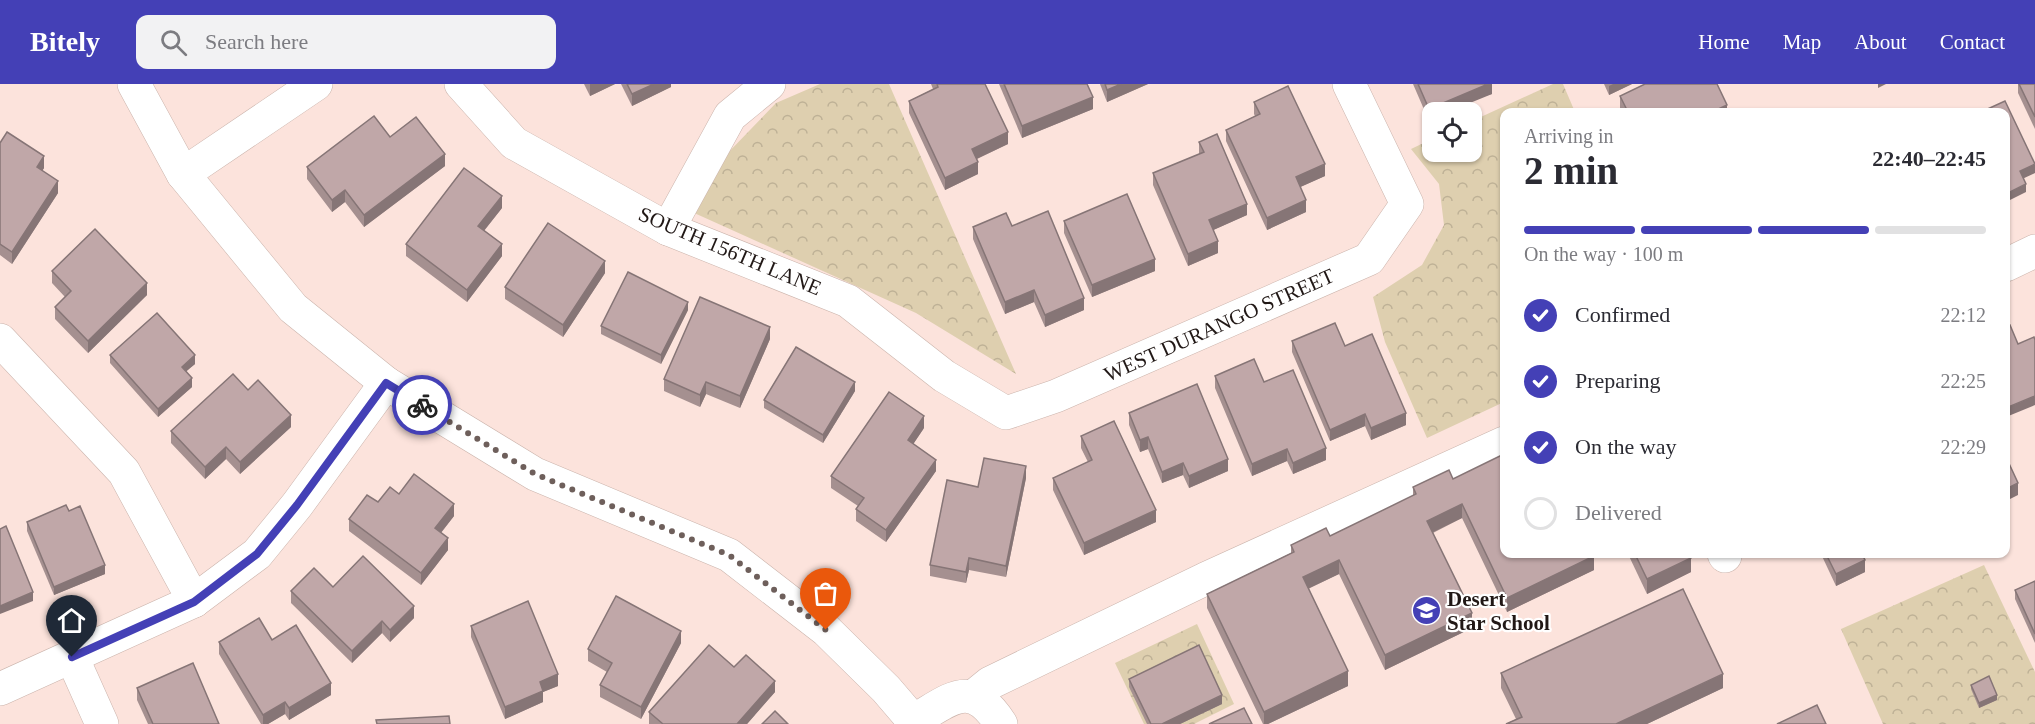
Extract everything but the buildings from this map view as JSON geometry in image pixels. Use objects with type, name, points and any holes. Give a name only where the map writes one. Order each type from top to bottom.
[{"type":"street","points":[[134,84],[183,174],[293,308],[386,383],[535,474],[729,555],[826,630],[886,688],[914,722],[956,697],[975,696],[990,683],[1205,579],[1500,445]]},
{"type":"street","points":[[183,174],[316,84]]},
{"type":"street","name":"SOUTH 156TH LANE","points":[[460,84],[514,142],[668,229],[848,301],[944,376],[1006,413]]},
{"type":"street","points":[[668,229],[730,116],[769,84]]},
{"type":"street","name":"WEST DURANGO STREET","points":[[1006,413],[1056,396],[1369,259],[1407,204],[1349,84]]},
{"type":"street","points":[[2010,263],[2035,251]]},
{"type":"street","points":[[0,340],[124,472],[194,602]]},
{"type":"street","points":[[0,689],[194,602],[257,554],[297,505],[386,383]]},
{"type":"street","points":[[72,657],[102,724]]},
{"type":"street","points":[[975,696],[992,710],[1001,724]]},
{"type":"green space","points":[[820,84],[889,84],[1016,374],[916,313],[692,212],[723,158],[776,103]]},
{"type":"green space","points":[[1553,84],[1563,84],[1573,108],[1500,108]]},
{"type":"green space","points":[[1500,108],[1500,404],[1427,438],[1385,342],[1373,297],[1422,265],[1444,225],[1439,184],[1411,149],[1422,144],[1422,162],[1482,162],[1482,116]]},
{"type":"green space","points":[[1984,565],[2035,672],[2035,724],[1883,724],[1841,629]]},
{"type":"green space","points":[[1197,624],[1234,704],[1194,724],[1144,724],[1115,663]]},
{"type":"way so far","points":[[422,405],[535,474],[729,555],[826,630]]},
{"type":"place","name":"Desert Star School","points":[[1426,611]]},
{"type":"route","points":[[72,657],[194,602],[257,554],[297,505],[386,383],[422,405]]}]
